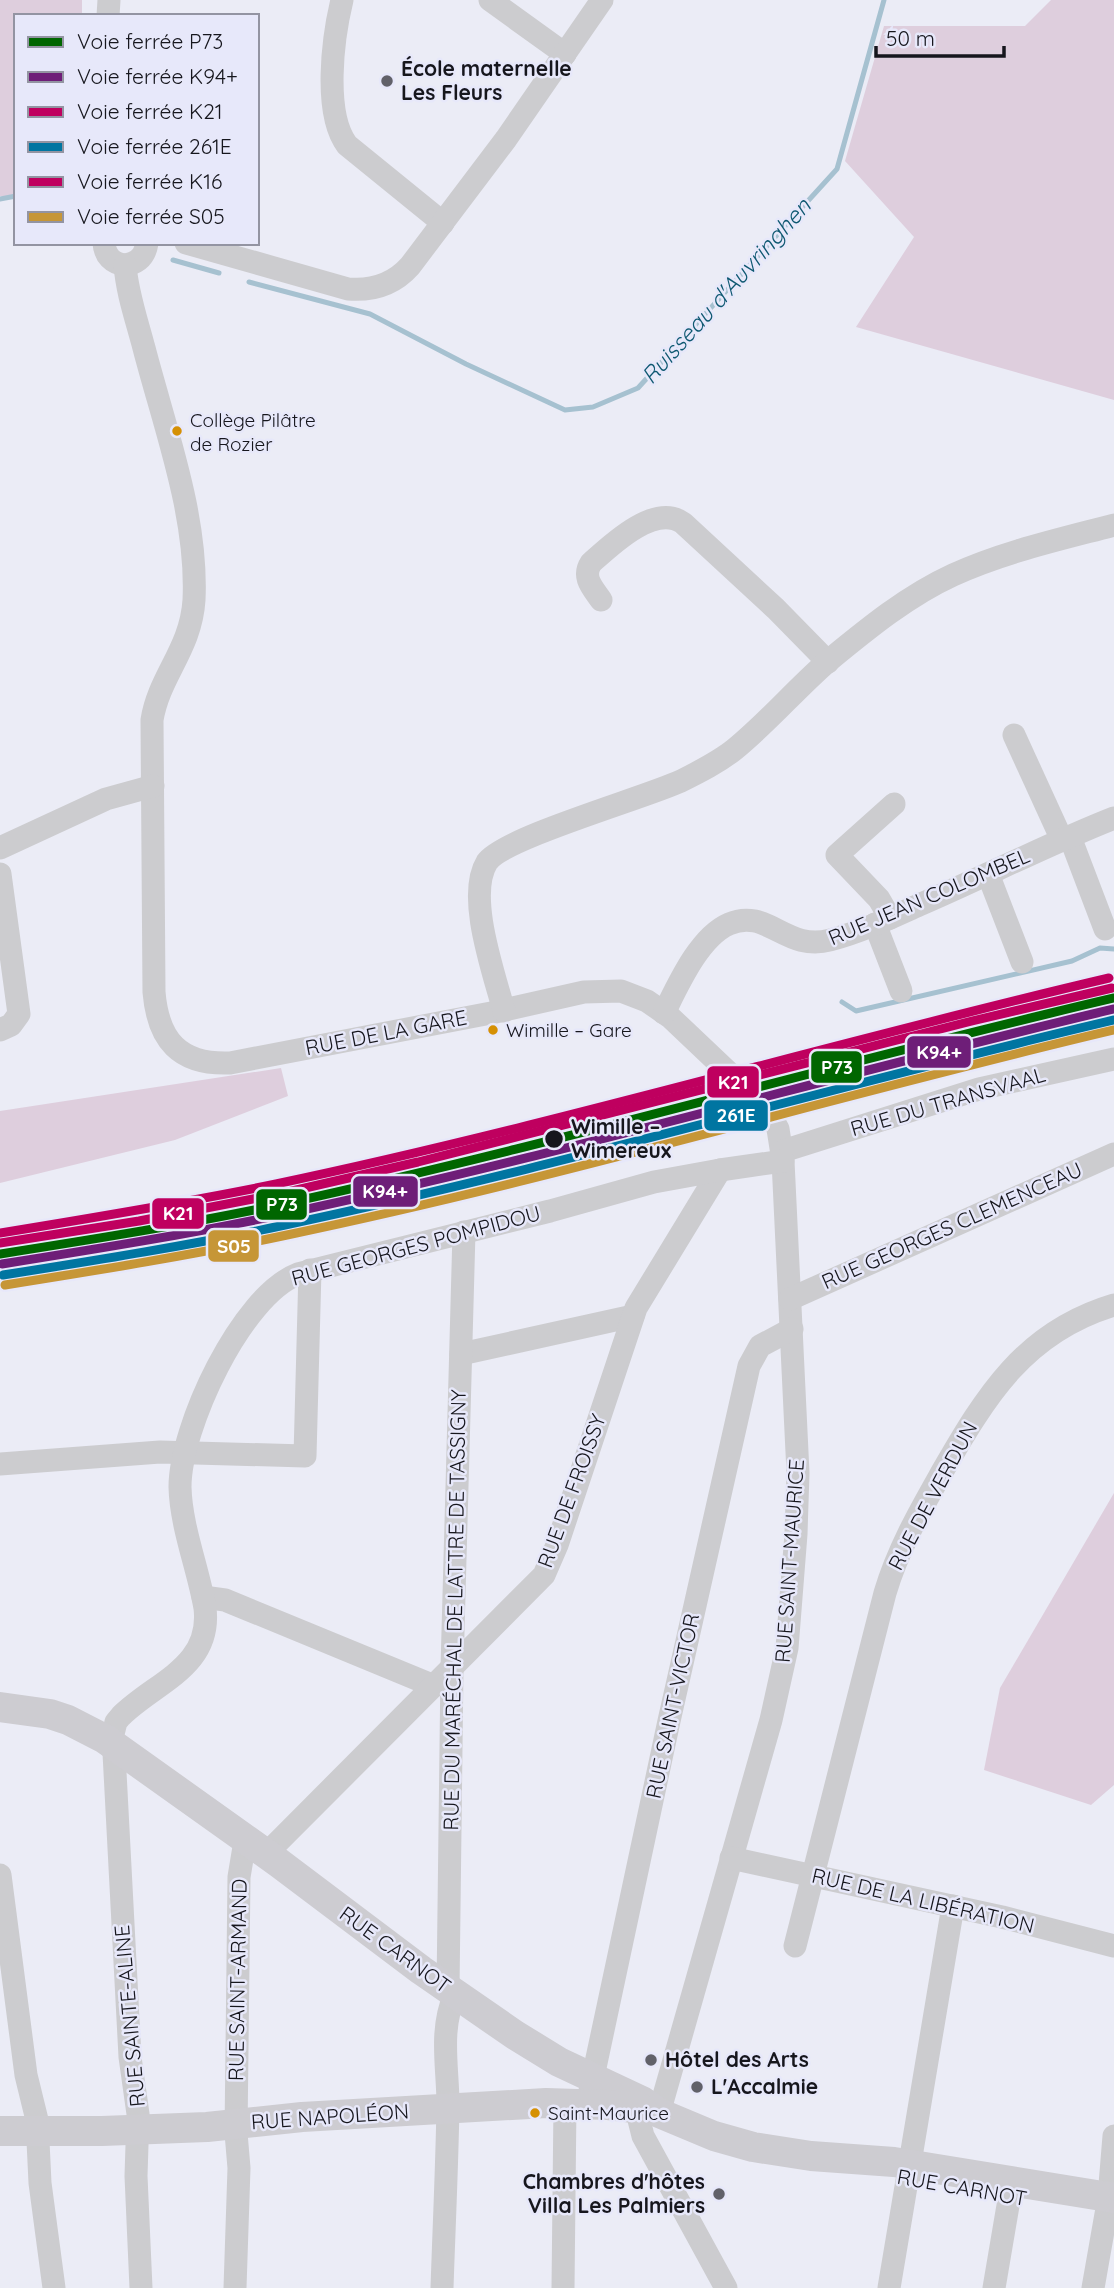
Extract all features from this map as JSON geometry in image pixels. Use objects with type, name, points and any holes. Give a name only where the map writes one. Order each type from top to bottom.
[{"type":"main road","name":"RUE CARNOT","points":[[0,1707],[50,1714],[82,1726],[113,1744],[451,1992],[525,2042],[582,2095]]},
{"type":"main road","name":"RUE NAPOLÉON","points":[[0,2131],[138,2130],[448,2109],[582,2095],[647,2108]]},
{"type":"main road","name":"RUE CARNOT","points":[[647,2108],[727,2141],[811,2157],[865,2159],[908,2172],[1111,2205]]},
{"type":"street","points":[[342,0],[333,53],[338,132],[347,145],[443,223]]},
{"type":"street","points":[[490,0],[565,54]]},
{"type":"street","points":[[193,245],[341,288],[361,290],[382,285],[401,276],[506,139],[602,0]]},
{"type":"street","points":[[105,245],[108,257],[125,265],[140,259],[146,245]]},
{"type":"street","name":"RUE DE LA GARE","points":[[125,265],[132,302],[183,496],[194,556],[194,603],[190,630],[160,692],[153,712],[151,735],[154,992],[160,1026],[167,1039],[178,1050],[206,1062],[240,1062],[602,990],[631,993],[664,1013],[767,1109],[776,1123],[783,1156]]},
{"type":"street","points":[[601,600],[587,577],[591,562],[647,520],[672,517],[682,523],[767,601],[828,662]]},
{"type":"street","points":[[503,1011],[478,902],[480,877],[492,856],[523,839],[669,786],[718,761],[744,742],[828,662],[901,606],[951,576],[985,562],[1111,522]]},
{"type":"street","points":[[1014,735],[1066,839],[1105,929]]},
{"type":"street","points":[[0,848],[106,799],[153,786]]},
{"type":"street","points":[[894,804],[837,855],[879,899],[901,991]]},
{"type":"street","name":"RUE JEAN COLOMBEL","points":[[664,1013],[686,970],[716,932],[730,923],[759,921],[792,939],[815,943],[830,940],[883,921],[1114,818]]},
{"type":"street","points":[[0,874],[19,1014],[11,1025],[0,1030]]},
{"type":"street","points":[[988,874],[1022,962]]},
{"type":"street","name":"RUE DU TRANSVAAL","points":[[783,1156],[979,1089],[1114,1059]]},
{"type":"street","name":"RUE GEORGES CLEMENCEAU","points":[[790,1298],[1114,1154]]},
{"type":"street","name":"RUE GEORGES POMPIDOU","points":[[113,1744],[114,1728],[121,1716],[185,1667],[195,1655],[205,1630],[203,1597],[181,1499],[180,1480],[186,1453],[211,1378],[233,1339],[255,1308],[273,1289],[285,1279],[310,1270],[653,1182],[783,1156]]},
{"type":"street","name":"RUE SAINT-MAURICE","points":[[647,2108],[731,1858],[776,1704],[787,1647],[798,1473],[783,1156]]},
{"type":"street","name":"RUE DE FROISSY","points":[[256,1847],[434,1686],[531,1589],[548,1567],[633,1316],[644,1292],[720,1170]]},
{"type":"street","name":"RUE DU MARÉCHAL DE LATTRE DE TASSIGNY","points":[[442,2288],[448,2109],[445,2031],[451,1992],[452,1668],[464,1232]]},
{"type":"street","points":[[0,1464],[160,1452],[305,1456],[310,1270]]},
{"type":"street","name":"RUE DE VERDUN","points":[[794,1946],[885,1593],[894,1565],[919,1512],[976,1415],[996,1385],[1012,1368],[1053,1335],[1087,1315],[1114,1305]]},
{"type":"street","points":[[461,1354],[633,1316]]},
{"type":"street","name":"RUE SAINT-VICTOR","points":[[563,2288],[582,2095],[749,1366],[760,1346],[792,1329]]},
{"type":"street","points":[[203,1597],[225,1600],[434,1686]]},
{"type":"street","name":"RUE SAINTE-ALINE","points":[[113,1744],[130,2057],[138,2130],[136,2176],[141,2288]]},
{"type":"street","name":"RUE SAINT-ARMAND","points":[[234,2288],[239,2168],[236,2123],[239,1877],[256,1847]]},
{"type":"street","name":"RUE DE LA LIBÉRATION","points":[[731,1858],[953,1906],[1114,1947]]},
{"type":"street","points":[[0,1875],[5,1948],[38,2131],[40,2183],[54,2288]]},
{"type":"street","points":[[889,2288],[953,1906]]},
{"type":"street","points":[[647,2108],[639,2124],[643,2136],[726,2288]]},
{"type":"street","points":[[1093,2288],[1111,2205],[1114,2136]]},
{"type":"street","points":[[994,2288],[1011,2189]]},
{"type":"shaded area","points":[[0,0],[82,0],[82,14],[14,14],[14,199],[0,196]]},
{"type":"shaded area","points":[[1051,0],[1114,0],[1114,400],[856,327],[914,237],[845,161],[884,26],[1025,26]]},
{"type":"shaded area","points":[[281,1068],[288,1096],[175,1140],[0,1183],[0,1111]]},
{"type":"shaded area","points":[[1114,1493],[1114,1785],[1091,1805],[984,1770],[1000,1688]]},
{"type":"waterway","name":"Ruisseau d'Auvringhen","points":[[249,282],[370,314],[466,364],[565,410],[593,407],[638,388],[837,169],[884,0]]},
{"type":"waterway","name":"Ruisseau d'Auvringhen","points":[[0,199],[14,196]]},
{"type":"waterway","name":"Ruisseau d'Auvringhen","points":[[173,260],[219,273]]},
{"type":"waterway","points":[[842,1002],[856,1011],[1072,961],[1100,948],[1114,949]]},
{"type":"rail line","name":"K16","points":[[0,1233],[207,1198],[381,1161],[1109,978]]},
{"type":"rail line","name":"K21","points":[[0,1243],[139,1221],[279,1194],[418,1162],[1112,988]]},
{"type":"rail line","name":"P73","points":[[0,1254],[283,1204],[595,1129],[1114,998]]},
{"type":"rail line","name":"K94+","points":[[2,1264],[214,1228],[388,1191],[1114,1009]]},
{"type":"rail line","name":"261E","points":[[3,1275],[215,1239],[389,1202],[1114,1020]]},
{"type":"rail line","name":"S05","points":[[5,1285],[216,1249],[391,1212],[495,1188],[1114,1030]]},
{"type":"place","name":"École maternelle Les Fleurs","points":[[387,81]]},
{"type":"place","name":"Collège Pilâtre de Rozier","points":[[177,431]]},
{"type":"place","name":"Wimille – Gare","points":[[493,1030]]},
{"type":"place","name":"Wimille – Wimereux","points":[[554,1139]]},
{"type":"place","name":"Hôtel des Arts","points":[[651,2060]]},
{"type":"place","name":"L'Accalmie","points":[[697,2087]]},
{"type":"place","name":"Saint-Maurice","points":[[535,2113]]},
{"type":"place","name":"Chambres d'hôtes Villa Les Palmiers","points":[[719,2194]]}]
